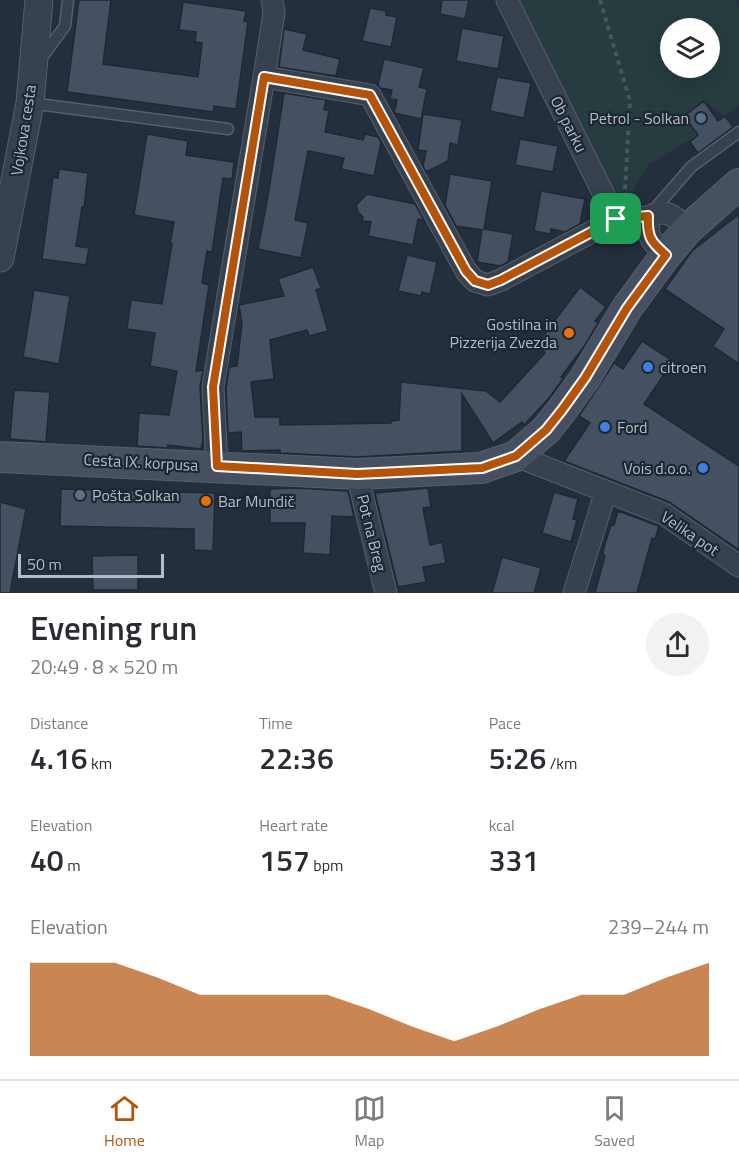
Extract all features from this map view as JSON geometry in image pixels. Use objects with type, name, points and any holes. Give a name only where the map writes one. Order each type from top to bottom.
[{"type":"main road","name":"Cesta IX. korpusa","points":[[7,454],[357,474],[482,468],[516,456],[546,430],[562,410],[597,360],[627,308],[666,255],[688,229],[739,184]]},
{"type":"street","name":"Vojkova cesta","points":[[0,258],[30,103],[39,0]]},
{"type":"street","points":[[217,466],[213,387],[274,13],[272,0]]},
{"type":"street","name":"Ob parku","points":[[507,0],[620,218]]},
{"type":"street","points":[[264,77],[370,95],[466,271],[475,281],[488,285],[501,280],[620,218],[648,216],[658,212],[672,215],[688,229]]},
{"type":"street","points":[[648,216],[647,232],[654,245],[666,255]]},
{"type":"street","name":"Velika pot","points":[[516,456],[664,514],[739,566]]},
{"type":"street","name":"Pot na Breg","points":[[357,474],[386,593]]},
{"type":"street","points":[[574,593],[606,491]]},
{"type":"lane","points":[[32,73],[65,26],[68,0]]},
{"type":"lane","points":[[30,103],[228,129]]},
{"type":"lane","points":[[648,216],[691,167],[739,132]]},
{"type":"path","points":[[600,0],[630,101],[620,218]]},
{"type":"green space","points":[[513,0],[735,0],[739,8],[739,106],[725,116],[703,101],[684,116],[698,135],[649,164],[632,191],[614,193]]},
{"type":"building","points":[[79,0],[111,0],[103,64],[198,77],[202,43],[195,42],[196,32],[179,30],[183,2],[246,11],[244,21],[248,22],[236,109],[214,106],[213,112],[67,92]]},
{"type":"building","points":[[442,0],[469,0],[465,19],[440,14]]},
{"type":"building","points":[[370,8],[386,11],[386,15],[397,17],[391,47],[362,41]]},
{"type":"building","points":[[462,28],[504,36],[498,69],[456,61]]},
{"type":"building","points":[[284,29],[307,34],[303,50],[340,59],[336,76],[279,67]]},
{"type":"building","points":[[384,59],[424,68],[419,87],[427,89],[421,119],[394,113],[397,100],[390,99],[392,90],[380,88],[378,85]]},
{"type":"building","points":[[497,77],[531,83],[524,118],[490,111]]},
{"type":"building","points":[[284,93],[326,100],[324,110],[329,110],[325,132],[363,140],[365,134],[378,137],[381,142],[374,176],[341,169],[344,158],[308,151],[295,220],[308,223],[301,258],[258,249]]},
{"type":"building","points":[[704,101],[718,121],[725,116],[733,127],[698,153],[690,142],[698,135],[684,116]]},
{"type":"building","points":[[423,114],[462,120],[458,145],[450,143],[448,161],[426,172],[423,166],[426,151],[418,150]]},
{"type":"building","points":[[147,134],[188,141],[186,155],[234,162],[232,179],[223,178],[212,252],[207,251],[202,283],[209,285],[196,371],[203,370],[200,387],[203,440],[201,449],[168,445],[168,448],[137,446],[139,413],[169,415],[177,371],[150,366],[155,333],[127,329],[131,300],[162,304],[172,244],[170,244],[174,222],[134,215]]},
{"type":"building","points":[[520,139],[558,146],[553,172],[515,165]]},
{"type":"building","points":[[59,169],[88,173],[76,246],[89,248],[86,265],[42,259],[53,177],[58,178]]},
{"type":"building","points":[[450,174],[492,181],[484,229],[513,234],[508,262],[500,266],[477,262],[482,230],[456,226],[445,205]]},
{"type":"building","points":[[541,191],[585,199],[580,224],[565,232],[551,229],[550,234],[534,231]]},
{"type":"building","points":[[367,194],[415,204],[424,220],[418,219],[413,245],[368,236],[371,222],[362,221],[363,217],[356,205]]},
{"type":"building","points":[[739,214],[739,364],[713,346],[724,329],[665,289],[692,251]]},
{"type":"building","points":[[407,255],[437,262],[430,294],[422,292],[421,296],[398,291]]},
{"type":"building","points":[[313,267],[321,288],[316,290],[328,331],[309,336],[307,330],[270,340],[274,379],[251,382],[255,417],[280,417],[280,425],[391,423],[391,421],[399,420],[401,382],[486,391],[500,402],[545,353],[538,343],[580,287],[606,307],[595,321],[598,323],[585,345],[561,377],[563,379],[549,398],[524,425],[522,422],[493,443],[462,394],[462,451],[357,457],[280,453],[280,450],[242,451],[241,432],[228,433],[226,388],[229,367],[237,366],[242,324],[239,305],[284,296],[278,279]]},
{"type":"building","points":[[34,290],[70,296],[59,364],[23,357]]},
{"type":"building","points":[[642,341],[673,361],[644,404],[739,466],[739,550],[669,502],[564,461],[590,423],[579,416],[614,363],[623,369]]},
{"type":"building","points":[[14,390],[50,392],[46,442],[10,439]]},
{"type":"building","points":[[428,488],[431,507],[423,508],[430,545],[442,542],[446,563],[423,567],[426,582],[398,587],[375,493]]},
{"type":"building","points":[[61,489],[215,493],[213,551],[194,550],[194,529],[60,526]]},
{"type":"building","points":[[270,489],[348,491],[354,517],[332,516],[330,555],[303,553],[305,523],[270,523]]},
{"type":"building","points":[[554,492],[578,499],[573,519],[577,520],[571,542],[542,533]]},
{"type":"building","points":[[0,502],[26,509],[10,593],[0,593]]},
{"type":"building","points":[[618,511],[659,526],[655,539],[652,538],[637,593],[595,593],[605,556],[603,555],[604,547]]},
{"type":"building","points":[[138,555],[138,590],[93,590],[92,556]]},
{"type":"building","points":[[502,557],[541,568],[534,593],[492,593]]},
{"type":"place","name":"Petrol - Solkan","points":[[701,118]]},
{"type":"place","name":"Gostilna in Pizzerija Zvezda","points":[[569,333]]},
{"type":"place","name":"citroen","points":[[648,367]]},
{"type":"place","name":"Ford","points":[[605,427]]},
{"type":"place","name":"Vois d.o.o.","points":[[703,468]]},
{"type":"place","name":"Pošta Solkan","points":[[80,495]]},
{"type":"place","name":"Bar Mundič","points":[[206,501]]},
{"type":"route","points":[[264,77],[370,95],[466,271],[475,281],[488,285],[501,280],[616,219],[648,216],[647,232],[654,245],[666,255],[627,308],[608,342],[562,410],[546,430],[516,456],[482,468],[357,474],[217,466],[213,387],[264,77]]}]
